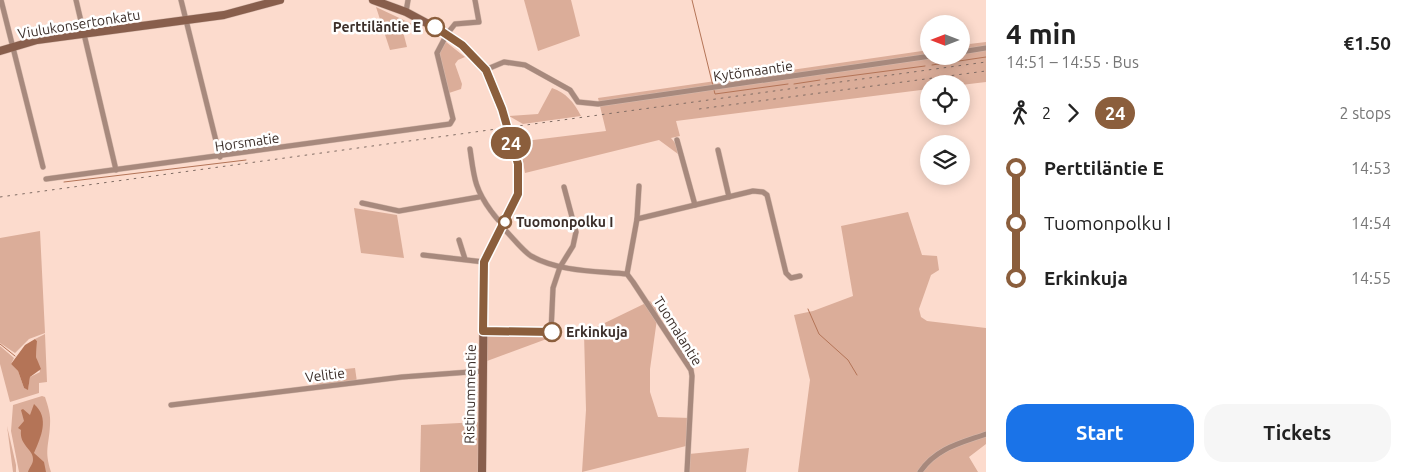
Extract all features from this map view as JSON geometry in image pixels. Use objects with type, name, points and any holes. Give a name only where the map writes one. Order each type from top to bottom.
[{"type":"street","points":[[2,0],[43,167]]},
{"type":"street","points":[[76,0],[116,170]]},
{"type":"street","points":[[181,0],[220,157]]},
{"type":"street","name":"Viulukonsertonkatu","points":[[0,51],[37,40],[232,14],[247,8],[280,0]]},
{"type":"street","points":[[373,0],[406,12],[408,0]]},
{"type":"street","points":[[447,34],[455,24],[480,22],[475,0]]},
{"type":"street","name":"Ristinummentie","points":[[406,12],[447,34],[462,45],[486,70],[502,109],[518,164],[518,194],[505,228],[488,250],[484,262],[482,472]]},
{"type":"street","name":"Horsmatie","points":[[46,179],[220,157],[450,124],[453,119],[437,53],[447,34]]},
{"type":"street","points":[[970,51],[986,48]]},
{"type":"street","name":"Kytömaantie","points":[[486,70],[504,62],[525,65],[570,90],[578,102],[598,104],[920,58]]},
{"type":"street","points":[[677,140],[696,205]]},
{"type":"street","points":[[470,149],[479,197],[497,220],[530,255],[560,267],[627,274],[637,219],[639,186]]},
{"type":"street","points":[[718,150],[728,197]]},
{"type":"street","points":[[483,331],[552,332],[553,288],[560,267],[574,246],[576,232],[564,187]]},
{"type":"street","points":[[637,219],[753,191],[763,192],[767,195],[786,273],[790,278],[800,276]]},
{"type":"street","points":[[362,204],[399,211],[479,197]]},
{"type":"street","points":[[459,240],[465,259]]},
{"type":"street","points":[[423,255],[484,262]]},
{"type":"street","name":"Tuomalantie","points":[[627,274],[691,370],[687,472]]},
{"type":"street","name":"Velitie","points":[[171,405],[402,377],[483,370]]},
{"type":"street","points":[[920,472],[935,455],[950,446],[986,434]]},
{"type":"shaded area","points":[[524,0],[571,0],[580,36],[538,51]]},
{"type":"shaded area","points":[[376,7],[412,24],[402,28],[407,47],[390,50]]},
{"type":"shaded area","points":[[446,42],[465,57],[458,60],[455,64],[462,84],[461,89],[449,93],[439,51]]},
{"type":"shaded area","points":[[986,42],[986,82],[970,84],[970,75],[920,75],[920,90],[676,121],[680,136],[671,138],[676,144],[678,154],[659,140],[525,173],[520,146],[525,141],[606,131],[598,98],[920,51],[920,65],[970,65],[970,44]]},
{"type":"shaded area","points":[[552,88],[569,99],[581,116],[523,124],[509,116],[538,114]]},
{"type":"shaded area","points":[[354,208],[397,215],[404,258],[361,253]]},
{"type":"shaded area","points":[[908,212],[922,255],[937,256],[939,270],[931,275],[919,309],[921,317],[927,321],[986,328],[986,444],[969,457],[978,472],[798,472],[810,380],[794,315],[813,311],[853,296],[841,226]]},
{"type":"shaded area","points":[[40,231],[45,333],[29,339],[15,353],[0,343],[0,238]]},
{"type":"shaded area","points":[[650,301],[658,312],[650,369],[650,392],[658,417],[691,418],[690,445],[582,472],[586,410],[584,333]]},
{"type":"shaded area","points":[[45,334],[47,382],[39,383],[39,393],[10,402],[0,364],[0,346],[14,358],[11,364],[18,371],[24,388],[28,389],[30,377],[40,372],[36,357],[37,341],[35,339]]},
{"type":"shaded area","points":[[487,336],[552,337],[487,361]]},
{"type":"shaded area","points":[[35,339],[37,341],[36,357],[41,369],[30,377],[28,390],[24,388],[18,371],[11,364],[25,345]]},
{"type":"shaded area","points":[[355,368],[357,382],[317,387],[316,372]]},
{"type":"shaded area","points":[[42,396],[45,397],[50,414],[47,453],[51,472],[19,472],[11,431],[13,405]]},
{"type":"shaded area","points":[[34,404],[42,415],[43,428],[34,453],[44,462],[46,472],[28,472],[33,462],[33,456],[24,444],[21,430],[18,428],[24,421],[21,410],[23,409],[30,415]]},
{"type":"shaded area","points":[[479,422],[478,472],[420,472],[421,425]]},
{"type":"shaded area","points":[[7,426],[16,465],[16,472],[13,472]]},
{"type":"shaded area","points":[[749,448],[746,472],[688,472],[689,454]]},
{"type":"waterway","points":[[692,0],[713,86]]},
{"type":"waterway","points":[[970,59],[986,57]]},
{"type":"waterway","points":[[826,79],[925,66]]},
{"type":"waterway","points":[[794,84],[820,80]]},
{"type":"waterway","points":[[714,90],[715,94],[788,84]]},
{"type":"waterway","points":[[64,182],[246,160]]},
{"type":"waterway","points":[[808,309],[819,334],[848,360],[857,375]]},
{"type":"waterway","points":[[0,344],[15,356]]},
{"type":"railway","points":[[0,197],[986,62]]},
{"type":"railway","points":[[699,109],[986,71]]},
{"type":"bus line","name":"24","points":[[435,27],[462,45],[486,70],[502,109],[518,164],[518,194],[514,207],[488,250],[484,262],[483,331],[552,332]]},
{"type":"place","name":"Perttiläntie E","points":[[435,27]]},
{"type":"place","name":"Tuomonpolku I","points":[[505,222]]},
{"type":"place","name":"Erkinkuja","points":[[552,332]]}]
